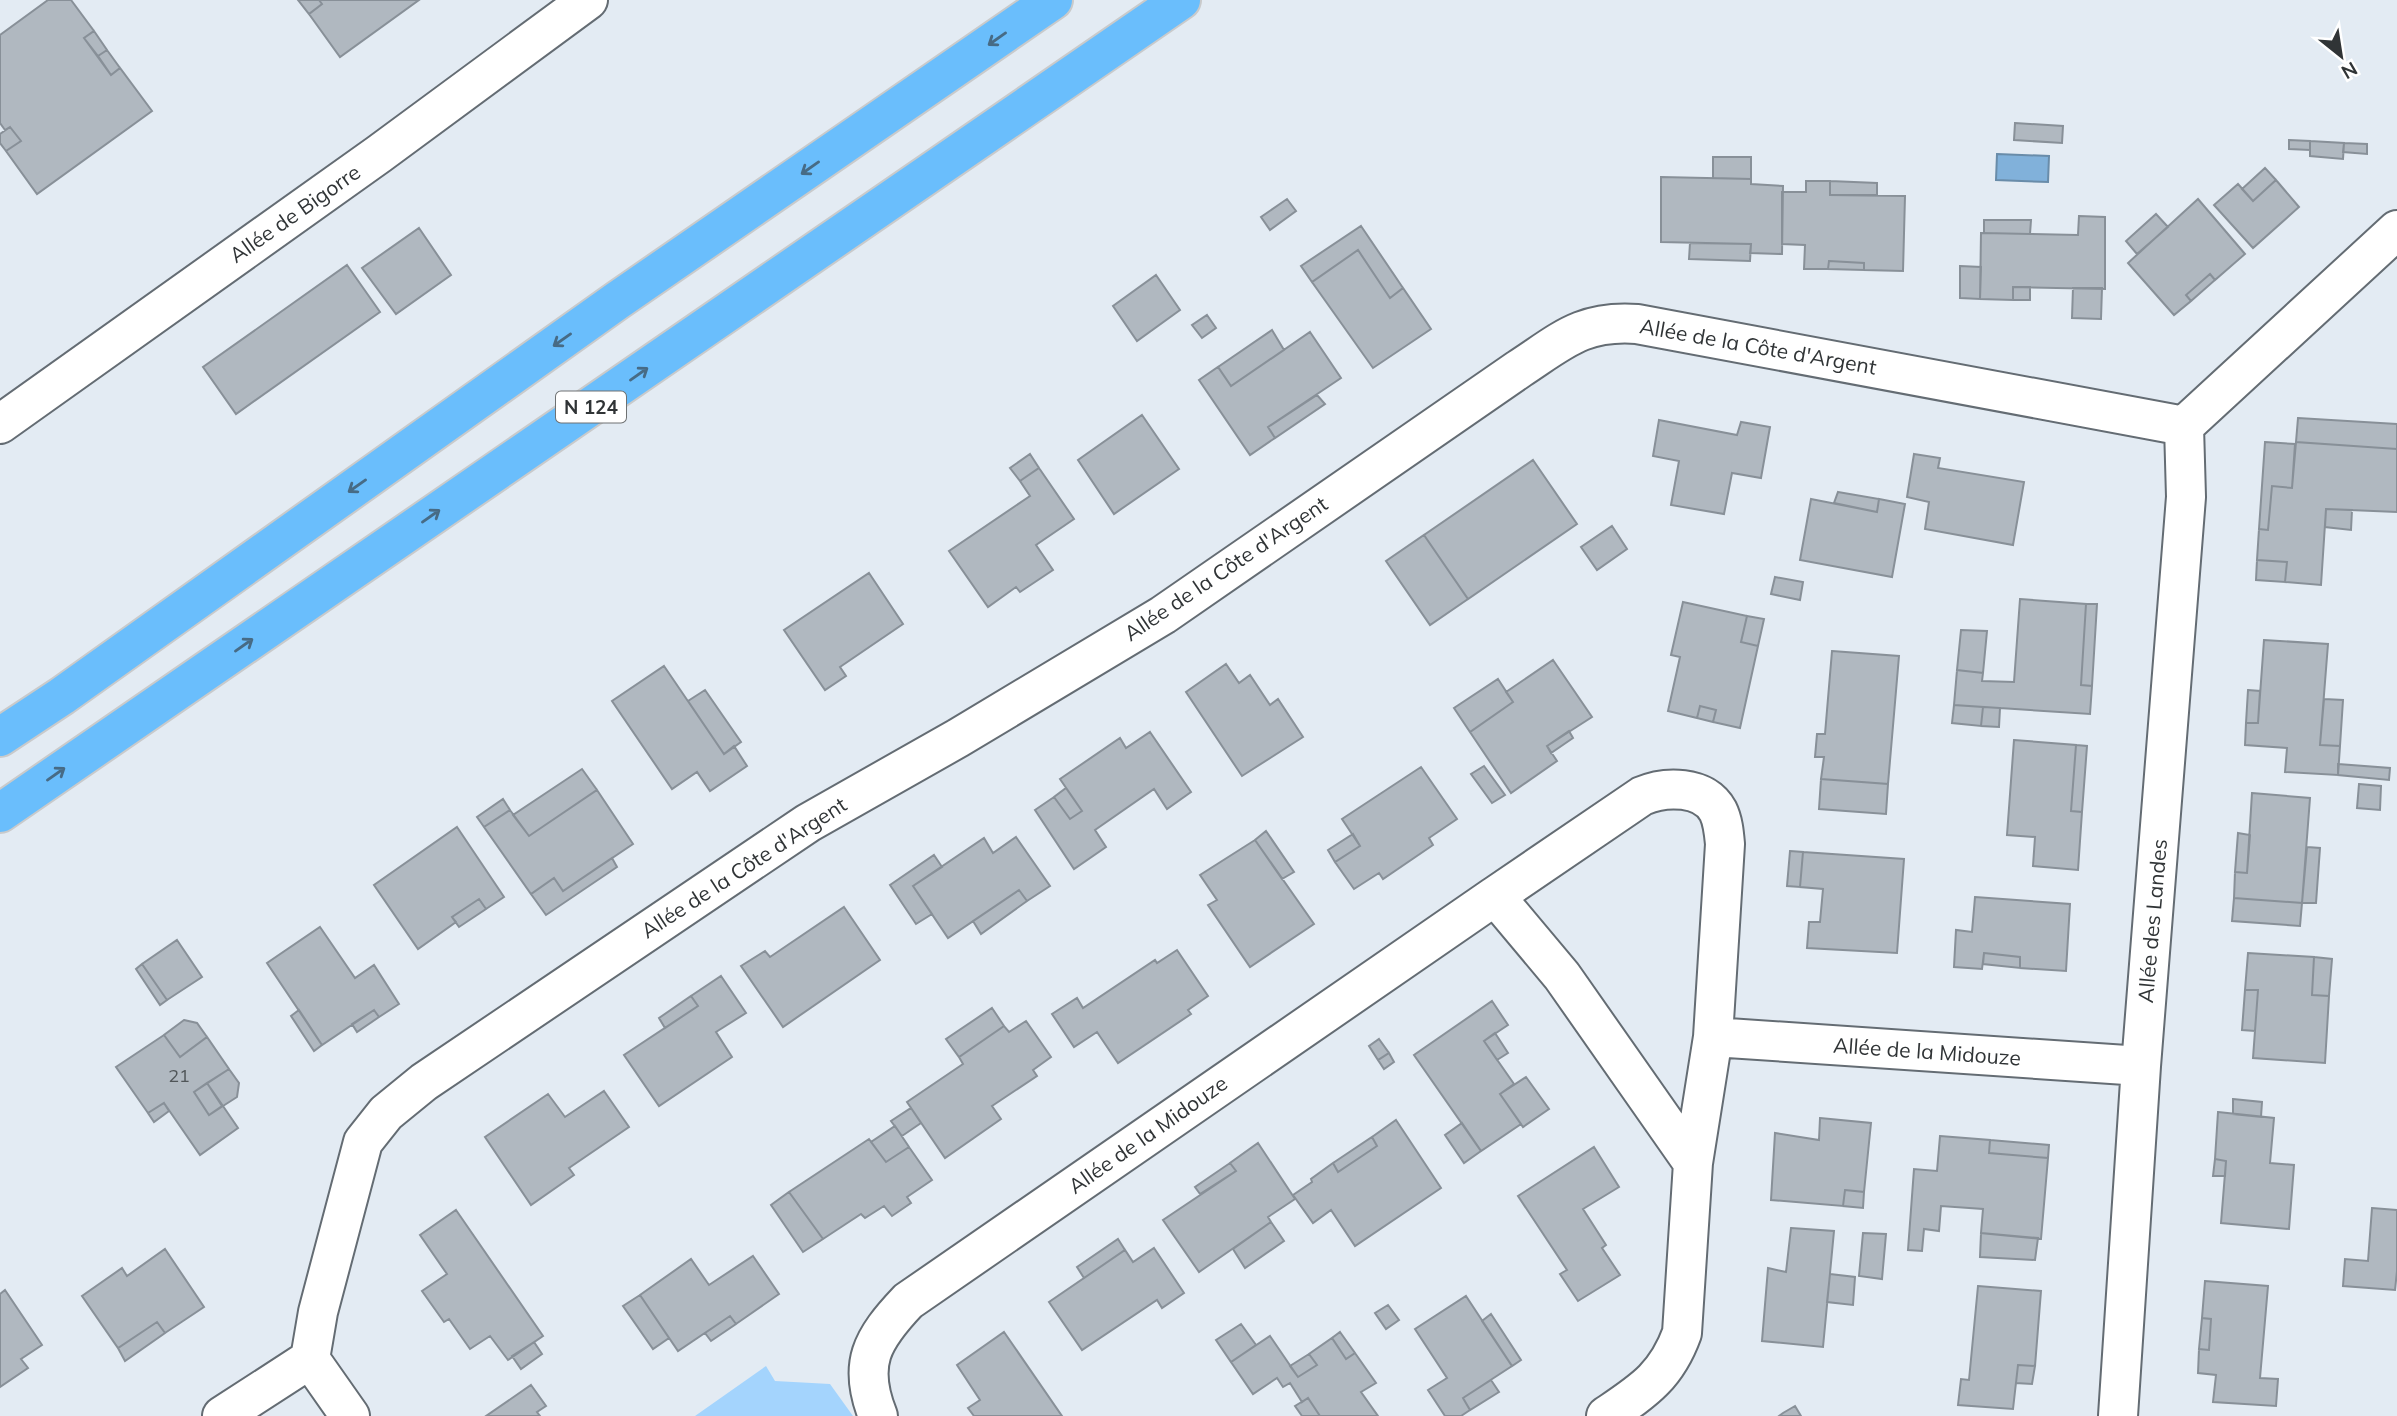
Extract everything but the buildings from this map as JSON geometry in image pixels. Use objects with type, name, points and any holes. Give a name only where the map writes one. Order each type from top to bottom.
[{"type":"highway","points":[[0,737],[62,696],[618,300],[1053,0]]},
{"type":"highway","name":"N 124","points":[[0,813],[1181,0]]},
{"type":"street","name":"Allée de Bigorre","points":[[0,424],[379,154],[588,0]]},
{"type":"street","points":[[2184,426],[2397,230]]},
{"type":"street","name":"Allée de la Côte d'Argent","points":[[310,1359],[318,1311],[363,1142],[386,1113],[424,1082],[807,822],[958,738],[1163,615],[1575,333],[1594,325],[1615,322],[1637,324],[2184,426]]},
{"type":"street","name":"Allée des Landes","points":[[2118,1416],[2141,1066],[2186,497],[2184,426]]},
{"type":"street","name":"Allée de la Midouze","points":[[878,1416],[866,1378],[870,1354],[878,1337],[908,1301],[1642,796],[1656,790],[1672,789],[1695,793],[1709,800],[1718,810],[1725,844],[1713,1037],[1693,1163],[1682,1332],[1665,1369],[1649,1385],[1606,1416]]},
{"type":"street","points":[[1495,896],[1562,976],[1693,1163]]},
{"type":"street","name":"Allée de la Midouze","points":[[1713,1037],[2141,1066]]},
{"type":"street","points":[[222,1416],[310,1359],[350,1416]]},
{"type":"shaded area","points":[[1997,154],[2049,156],[2048,182],[1996,180]]},
{"type":"shaded area","points":[[766,1366],[775,1381],[830,1384],[853,1416],[695,1416]]}]
